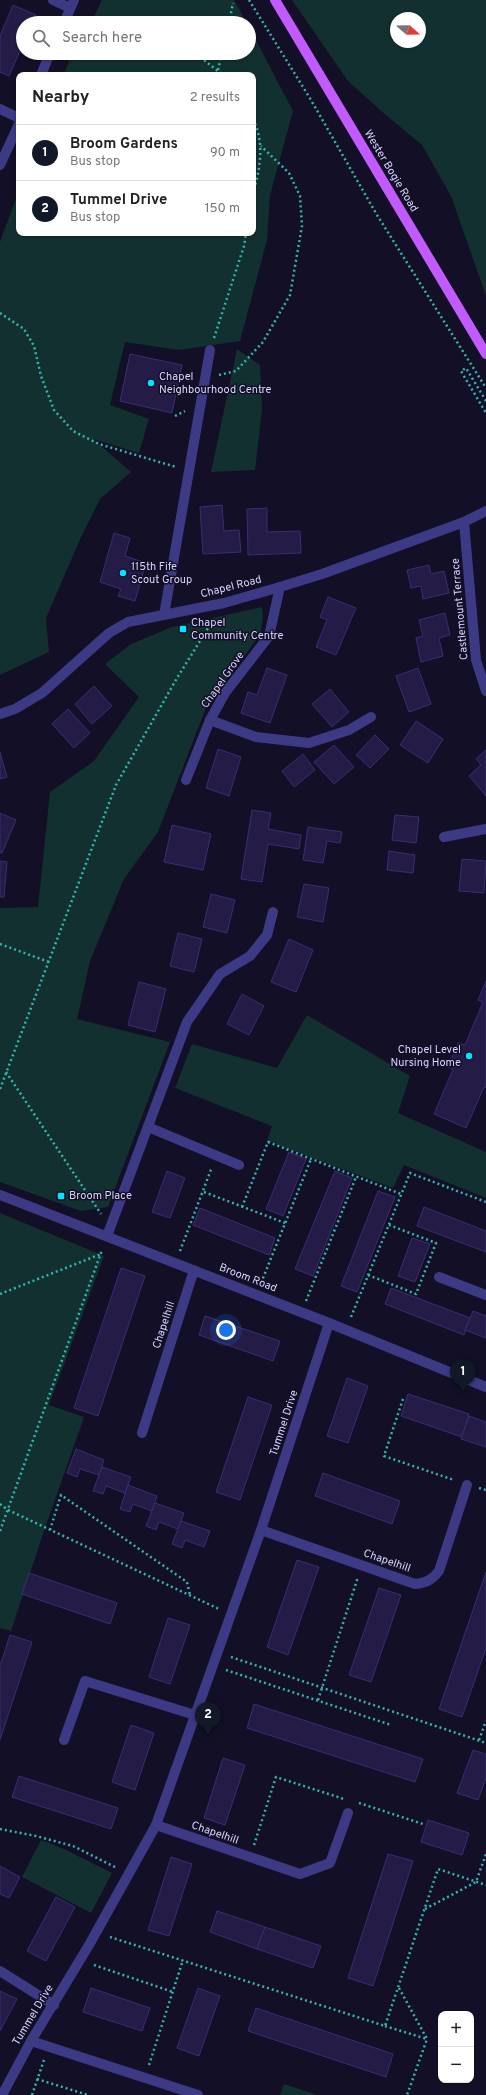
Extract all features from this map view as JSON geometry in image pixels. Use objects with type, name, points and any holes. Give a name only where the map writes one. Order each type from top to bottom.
[{"type":"main road","name":"Wester Bogie Road","points":[[275,0],[486,354]]},
{"type":"street","points":[[53,0],[72,4],[67,16]]},
{"type":"street","points":[[42,72],[47,60]]},
{"type":"street","points":[[0,109],[16,117]]},
{"type":"street","points":[[0,165],[16,130]]},
{"type":"street","points":[[164,615],[210,350]]},
{"type":"street","name":"Chapel Road","points":[[0,714],[15,709],[42,693],[109,633],[128,622],[224,603],[322,574],[464,522],[486,511]]},
{"type":"street","name":"Castlemount Terrace","points":[[464,522],[476,660],[486,692]]},
{"type":"street","name":"Chapel Grove","points":[[186,780],[210,720],[225,693],[269,636],[280,587]]},
{"type":"street","name":"Chapel Grove","points":[[210,720],[256,737],[310,743],[349,730],[371,717]]},
{"type":"street","points":[[444,837],[486,828]]},
{"type":"street","points":[[109,1232],[187,1022],[220,974],[250,956],[267,935],[273,912]]},
{"type":"street","points":[[148,1127],[239,1165]]},
{"type":"street","name":"Broom Road","points":[[0,1195],[109,1232],[176,1263],[329,1322],[486,1387]]},
{"type":"street","name":"Chapelhill","points":[[142,1432],[194,1270]]},
{"type":"street","points":[[438,1277],[486,1295]]},
{"type":"street","name":"Tummel Drive","points":[[2,2095],[31,2041],[54,2005],[130,1874],[156,1825],[261,1530],[329,1322]]},
{"type":"street","name":"Chapelhill","points":[[261,1530],[415,1584],[424,1583],[434,1578],[439,1572],[467,1485]]},
{"type":"street","points":[[64,1740],[85,1681],[195,1715]]},
{"type":"street","name":"Chapelhill","points":[[156,1825],[300,1874],[330,1863],[348,1813]]},
{"type":"street","points":[[0,1971],[54,2005]]},
{"type":"street","points":[[31,2041],[198,2095]]},
{"type":"path","points":[[249,0],[311,100],[377,215],[486,388]]},
{"type":"path","points":[[230,16],[233,3]]},
{"type":"path","points":[[204,60],[218,70],[220,60]]},
{"type":"path","points":[[256,129],[261,146],[260,172],[256,185]]},
{"type":"path","points":[[205,378],[236,372],[262,342],[290,295],[302,226],[300,196],[289,173],[261,146]]},
{"type":"path","points":[[210,350],[226,303],[245,236]]},
{"type":"path","points":[[0,313],[24,329],[34,346],[41,376],[54,410],[73,431],[99,444],[179,467]]},
{"type":"path","points":[[486,401],[466,368],[461,371],[486,413]]},
{"type":"path","points":[[0,1089],[116,785],[176,678],[224,603]]},
{"type":"path","points":[[0,944],[49,962]]},
{"type":"path","points":[[0,1531],[109,1232],[6,1071]]},
{"type":"path","points":[[242,1207],[268,1142],[401,1194]]},
{"type":"path","points":[[176,1263],[204,1192],[216,1156]]},
{"type":"path","points":[[256,1294],[310,1159]]},
{"type":"path","points":[[346,1329],[410,1172],[486,1202]]},
{"type":"path","points":[[302,1312],[356,1177]]},
{"type":"path","points":[[204,1192],[285,1223]]},
{"type":"path","points":[[368,1275],[416,1294],[436,1243],[389,1225]]},
{"type":"path","points":[[0,1294],[101,1254]]},
{"type":"path","points":[[403,1399],[384,1456],[467,1485],[486,1490]]},
{"type":"path","points":[[50,1530],[61,1495],[187,1582],[190,1595]]},
{"type":"path","points":[[0,1504],[8,1510],[231,1615]]},
{"type":"path","points":[[318,1700],[362,1566]]},
{"type":"path","points":[[217,1653],[486,1743]]},
{"type":"path","points":[[213,1665],[391,1725]]},
{"type":"path","points":[[479,1740],[486,1721]]},
{"type":"path","points":[[250,1857],[276,1777],[345,1799]]},
{"type":"path","points":[[352,1801],[423,1824]]},
{"type":"path","points":[[0,1830],[36,1836],[73,1846],[130,1874]]},
{"type":"path","points":[[424,1910],[476,1882],[486,1854]]},
{"type":"path","points":[[385,2026],[438,1869],[486,1885]]},
{"type":"path","points":[[96,1933],[427,2039]]},
{"type":"path","points":[[80,1960],[173,1992]]},
{"type":"path","points":[[145,2078],[183,1960]]},
{"type":"path","points":[[398,1988],[427,2039],[407,2095]]},
{"type":"path","points":[[32,2095],[48,2046]]},
{"type":"path","points":[[37,2079],[88,2095]]},
{"type":"green space","points":[[102,0],[234,0],[243,16],[94,16]]},
{"type":"green space","points":[[292,0],[486,0],[486,296],[451,196],[422,145],[348,81]]},
{"type":"green space","points":[[256,40],[293,111],[270,195],[267,240],[240,341],[179,350],[125,342],[110,405],[149,419],[139,453],[93,439],[131,472],[100,499],[82,535],[46,618],[49,652],[0,675],[0,242],[16,198],[16,236],[256,236],[256,72],[65,72],[69,60],[256,60]]},
{"type":"green space","points":[[237,349],[260,365],[262,410],[255,470],[211,472]]},
{"type":"green space","points":[[262,607],[263,618],[260,635],[207,705],[158,832],[124,879],[90,961],[77,1019],[170,1042],[108,1207],[81,1211],[0,1182],[0,908],[38,907],[50,792],[94,761],[139,697],[105,664],[131,644],[172,627]]},
{"type":"green space","points":[[307,1015],[410,1076],[398,1113],[486,1152],[486,1198],[404,1165],[393,1188],[267,1141],[272,1126],[175,1088],[192,1044],[277,1068]]},
{"type":"green space","points":[[0,1213],[104,1256],[49,1405],[84,1417],[11,1631],[0,1628]]},
{"type":"green space","points":[[41,1840],[64,1849],[112,1873],[91,1913],[22,1877]]},
{"type":"green space","points":[[284,2084],[317,2095],[280,2095]]},
{"type":"building","points":[[13,5],[36,15],[16,16],[16,60],[9,76],[0,72],[0,36]]},
{"type":"building","name":"Chapel Neighbourhood Centre","points":[[130,354],[182,365],[172,413],[120,401]]},
{"type":"building","points":[[222,505],[224,531],[239,530],[241,552],[203,554],[200,507]]},
{"type":"building","points":[[267,508],[267,532],[300,531],[301,553],[248,555],[247,509]]},
{"type":"building","name":"115th Fife Scout Group","points":[[114,533],[130,538],[125,556],[146,563],[135,601],[118,596],[121,589],[100,582]]},
{"type":"building","points":[[429,565],[431,574],[444,571],[449,593],[423,599],[421,586],[411,588],[407,570]]},
{"type":"building","points":[[328,597],[356,608],[336,655],[316,647],[327,620],[320,617]]},
{"type":"building","points":[[445,613],[450,635],[439,638],[443,656],[421,662],[416,638],[423,636],[419,620]]},
{"type":"building","points":[[267,668],[287,675],[270,723],[241,713],[248,692],[257,695]]},
{"type":"building","points":[[418,668],[431,704],[409,712],[396,676]]},
{"type":"building","points":[[94,686],[112,706],[92,724],[75,704]]},
{"type":"building","points":[[330,689],[349,712],[332,727],[312,704]]},
{"type":"building","points":[[68,709],[90,733],[74,748],[52,724]]},
{"type":"building","points":[[416,721],[443,739],[428,763],[400,745]]},
{"type":"building","points":[[375,735],[389,749],[370,768],[356,755]]},
{"type":"building","points":[[334,745],[354,767],[334,784],[314,762]]},
{"type":"building","points":[[218,749],[241,757],[229,796],[206,788]]},
{"type":"building","points":[[486,750],[486,796],[469,776],[481,765],[476,759]]},
{"type":"building","points":[[0,752],[7,777],[0,779]]},
{"type":"building","points":[[303,754],[315,770],[294,787],[282,771]]},
{"type":"building","points":[[252,810],[271,813],[268,829],[301,835],[299,849],[268,844],[262,882],[241,879]]},
{"type":"building","points":[[0,813],[16,820],[2,853],[0,853]]},
{"type":"building","points":[[395,815],[419,817],[416,843],[392,840]]},
{"type":"building","points":[[172,825],[211,834],[203,870],[164,862]]},
{"type":"building","points":[[308,827],[342,832],[340,843],[327,841],[323,863],[303,860]]},
{"type":"building","points":[[389,851],[415,855],[413,873],[387,870]]},
{"type":"building","points":[[462,859],[486,861],[484,893],[459,891]]},
{"type":"building","points":[[0,861],[7,862],[4,897],[0,897]]},
{"type":"building","points":[[304,884],[329,888],[323,922],[297,917]]},
{"type":"building","points":[[211,894],[235,900],[227,933],[203,927]]},
{"type":"building","points":[[178,933],[202,939],[194,972],[170,966]]},
{"type":"building","points":[[289,939],[313,950],[296,992],[271,982]]},
{"type":"building","name":"Chapel Level Nursing Home","points":[[486,981],[486,1088],[484,1087],[466,1128],[434,1114],[453,1069],[448,1067],[458,1043],[465,1045],[483,1002],[478,1000]]},
{"type":"building","points":[[139,982],[166,989],[155,1032],[128,1025]]},
{"type":"building","points":[[242,994],[264,1006],[249,1035],[227,1024]]},
{"type":"building","points":[[289,1152],[306,1159],[283,1216],[266,1209]]},
{"type":"building","points":[[167,1171],[185,1178],[170,1218],[152,1212]]},
{"type":"building","points":[[335,1171],[352,1178],[313,1276],[295,1269]]},
{"type":"building","points":[[378,1191],[395,1197],[357,1292],[341,1286]]},
{"type":"building","points":[[424,1207],[486,1231],[486,1252],[417,1226]]},
{"type":"building","points":[[200,1208],[275,1238],[269,1255],[193,1225]]},
{"type":"building","points":[[412,1238],[430,1244],[415,1282],[398,1276]]},
{"type":"building","points":[[121,1268],[145,1276],[98,1416],[74,1408]]},
{"type":"building","points":[[391,1288],[470,1318],[464,1335],[385,1304]]},
{"type":"building","points":[[473,1311],[486,1316],[486,1338],[465,1330]]},
{"type":"building","points":[[205,1316],[280,1341],[273,1361],[199,1335]]},
{"type":"building","points":[[347,1378],[368,1386],[348,1443],[327,1436]]},
{"type":"building","points":[[408,1394],[469,1414],[462,1437],[401,1416]]},
{"type":"building","points":[[248,1397],[272,1405],[240,1500],[216,1492]]},
{"type":"building","points":[[469,1416],[486,1422],[486,1447],[461,1439]]},
{"type":"building","points":[[76,1449],[104,1460],[99,1475],[80,1469],[77,1477],[67,1473]]},
{"type":"building","points":[[102,1467],[131,1477],[125,1493],[106,1486],[103,1494],[93,1491]]},
{"type":"building","points":[[323,1473],[400,1501],[392,1524],[315,1496]]},
{"type":"building","points":[[128,1485],[157,1496],[152,1511],[133,1504],[130,1512],[120,1509]]},
{"type":"building","points":[[155,1503],[184,1513],[178,1529],[159,1522],[156,1530],[146,1526]]},
{"type":"building","points":[[181,1521],[210,1531],[204,1547],[185,1540],[182,1548],[172,1544]]},
{"type":"building","points":[[297,1560],[319,1567],[288,1655],[267,1647]]},
{"type":"building","points":[[486,1572],[486,1648],[462,1717],[439,1709]]},
{"type":"building","points":[[29,1573],[117,1603],[110,1624],[22,1594]]},
{"type":"building","points":[[379,1588],[401,1595],[371,1682],[349,1675]]},
{"type":"building","points":[[168,1618],[190,1625],[170,1684],[149,1677]]},
{"type":"building","points":[[10,1635],[32,1642],[0,1740],[0,1666]]},
{"type":"building","points":[[254,1704],[423,1759],[415,1782],[247,1728]]},
{"type":"building","points":[[131,1725],[154,1733],[135,1790],[112,1782]]},
{"type":"building","points":[[473,1750],[486,1754],[486,1778],[478,1800],[457,1793]]},
{"type":"building","points":[[223,1758],[245,1765],[225,1825],[204,1818]]},
{"type":"building","points":[[19,1776],[118,1808],[111,1829],[12,1797]]},
{"type":"building","points":[[428,1820],[469,1833],[462,1855],[421,1842]]},
{"type":"building","points":[[388,1854],[413,1861],[373,1986],[348,1978]]},
{"type":"building","points":[[171,1857],[192,1864],[169,1936],[148,1930]]},
{"type":"building","points":[[0,1866],[20,1877],[9,1898],[0,1894]]},
{"type":"building","points":[[56,1897],[75,1907],[46,1961],[27,1951]]},
{"type":"building","points":[[217,1911],[265,1927],[257,1949],[210,1932]]},
{"type":"building","points":[[265,1927],[321,1946],[313,1968],[257,1949]]},
{"type":"building","points":[[91,1988],[150,2008],[142,2031],[83,2012]]},
{"type":"building","points":[[198,1988],[220,1996],[199,2056],[177,2048]]},
{"type":"building","points":[[0,1991],[17,1999],[0,2031]]},
{"type":"building","points":[[256,2008],[393,2054],[386,2077],[248,2031]]},
{"type":"place","name":"Chapel Neighbourhood Centre","points":[[151,383]]},
{"type":"place","name":"115th Fife Scout Group","points":[[123,573]]},
{"type":"place","name":"Chapel Community Centre","points":[[183,629]]},
{"type":"place","name":"Chapel Level Nursing Home","points":[[469,1056]]},
{"type":"place","name":"Broom Place","points":[[61,1196]]},
{"type":"place","name":"Broom Gardens","points":[[463,1392]]},
{"type":"place","name":"Tummel Drive","points":[[208,1735]]}]
